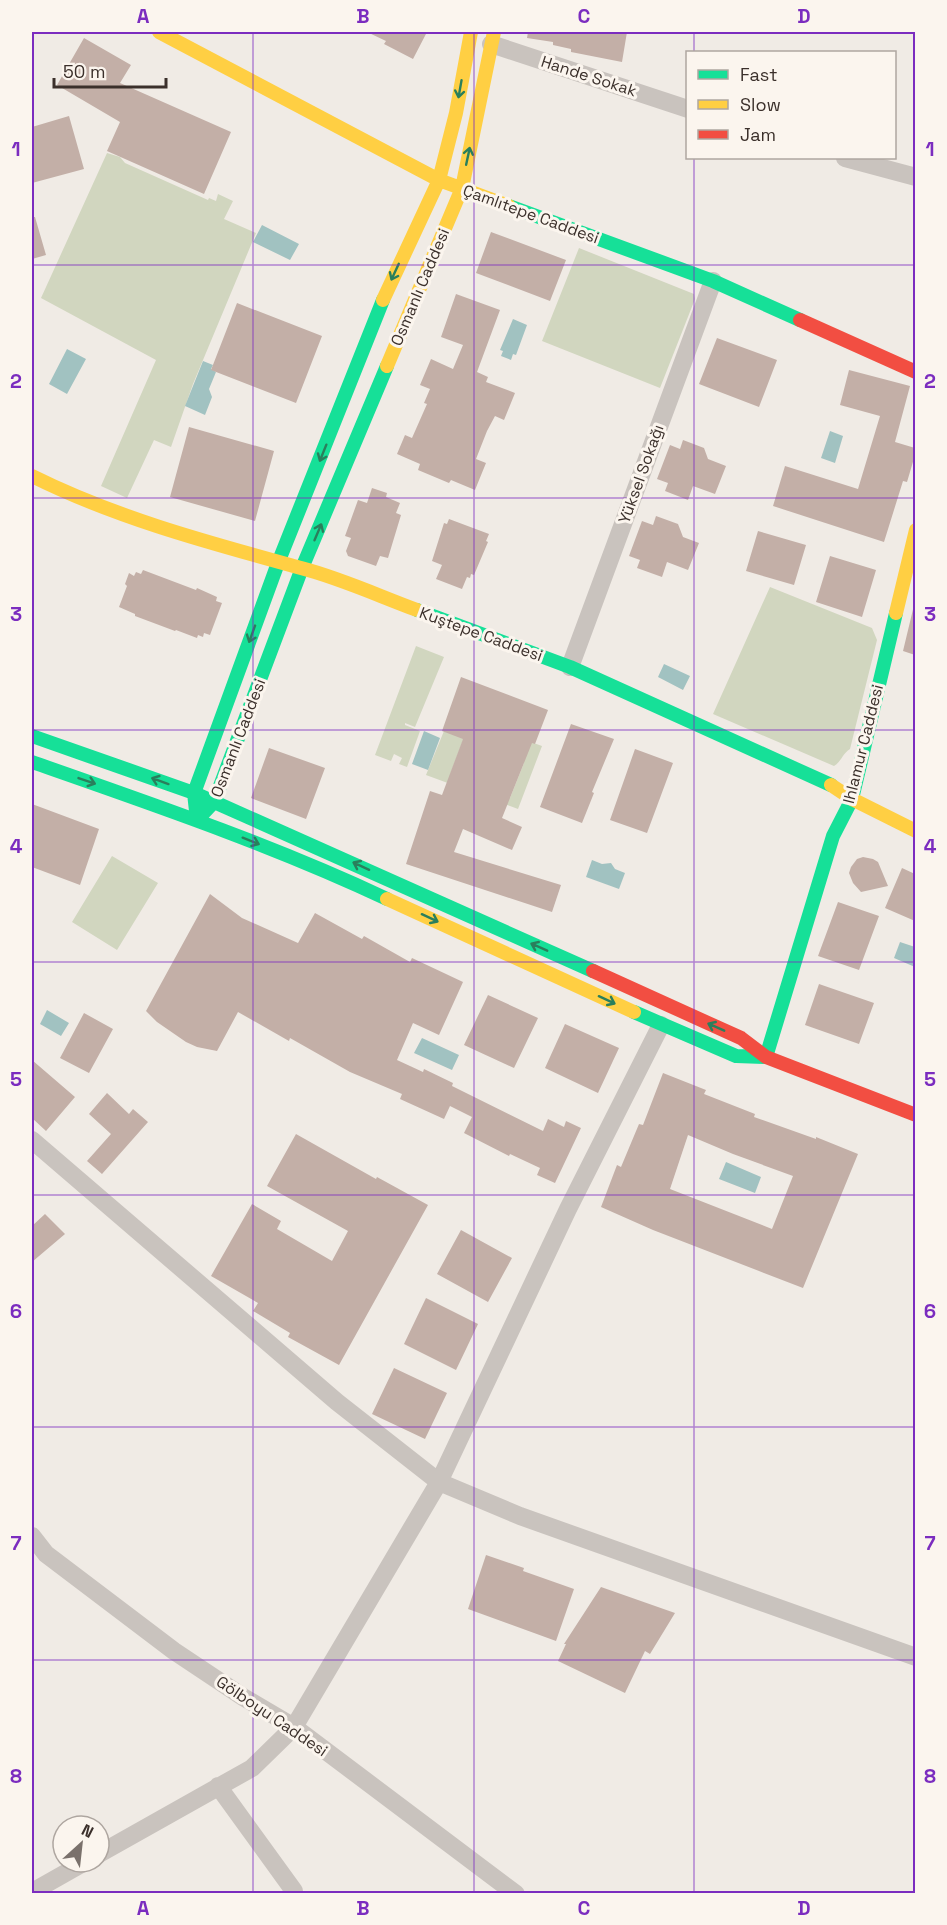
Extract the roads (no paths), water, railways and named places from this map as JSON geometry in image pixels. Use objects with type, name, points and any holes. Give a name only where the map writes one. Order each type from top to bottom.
[{"type":"street","name":"Çamlıtepe Caddesi","points":[[159,32],[439,180],[713,281],[915,372]]},
{"type":"street","name":"Osmanlı Caddesi","points":[[196,820],[194,793],[278,563],[388,286],[439,180],[456,113],[471,32]]},
{"type":"street","name":"Osmanlı Caddesi","points":[[196,820],[214,802],[302,568],[462,188],[493,38]]},
{"type":"street","name":"Hande Sokak","points":[[493,38],[686,109]]},
{"type":"street","points":[[849,159],[915,177]]},
{"type":"street","name":"Yüksel Sokağı","points":[[570,667],[713,281]]},
{"type":"street","name":"Kuştepe Caddesi","points":[[32,476],[67,494],[278,563],[302,568],[570,667],[830,784],[852,799],[915,831]]},
{"type":"street","name":"Ihlamur Caddesi","points":[[766,1057],[833,836],[852,799],[915,530]]},
{"type":"street","points":[[32,736],[194,793],[335,853],[741,1038],[766,1057],[915,1115]]},
{"type":"street","points":[[32,762],[196,820],[334,874],[661,1025],[735,1056],[766,1057]]},
{"type":"street","points":[[111,1847],[252,1768],[294,1727],[439,1482],[568,1209],[669,1005]]},
{"type":"street","points":[[32,1140],[337,1402],[439,1482],[520,1516],[915,1657]]},
{"type":"street","name":"Gölboyu Caddesi","points":[[32,1536],[46,1554],[174,1651],[243,1697],[294,1727],[516,1893]]},
{"type":"street","points":[[218,1786],[293,1892]]},
{"type":"street","points":[[32,1892],[64,1874]]},
{"type":"water","points":[[262,225],[299,244],[290,260],[253,242]]},
{"type":"water","points":[[513,319],[527,325],[516,355],[513,354],[511,360],[501,356],[503,351],[500,350]]},
{"type":"water","points":[[67,349],[86,359],[67,394],[49,384]]},
{"type":"water","points":[[203,361],[213,365],[211,369],[216,372],[209,389],[212,397],[205,415],[185,406]]},
{"type":"water","points":[[830,431],[843,436],[835,463],[821,458]]},
{"type":"water","points":[[664,664],[690,676],[683,690],[658,677]]},
{"type":"water","points":[[424,731],[440,738],[428,770],[412,764]]},
{"type":"water","points":[[592,860],[602,864],[611,863],[615,869],[625,873],[619,889],[586,877]]},
{"type":"water","points":[[900,942],[915,947],[915,967],[894,958]]},
{"type":"water","points":[[47,1010],[69,1023],[61,1036],[40,1024]]},
{"type":"water","points":[[422,1038],[459,1055],[452,1070],[414,1053]]},
{"type":"water","points":[[726,1162],[761,1177],[755,1193],[719,1179]]}]
